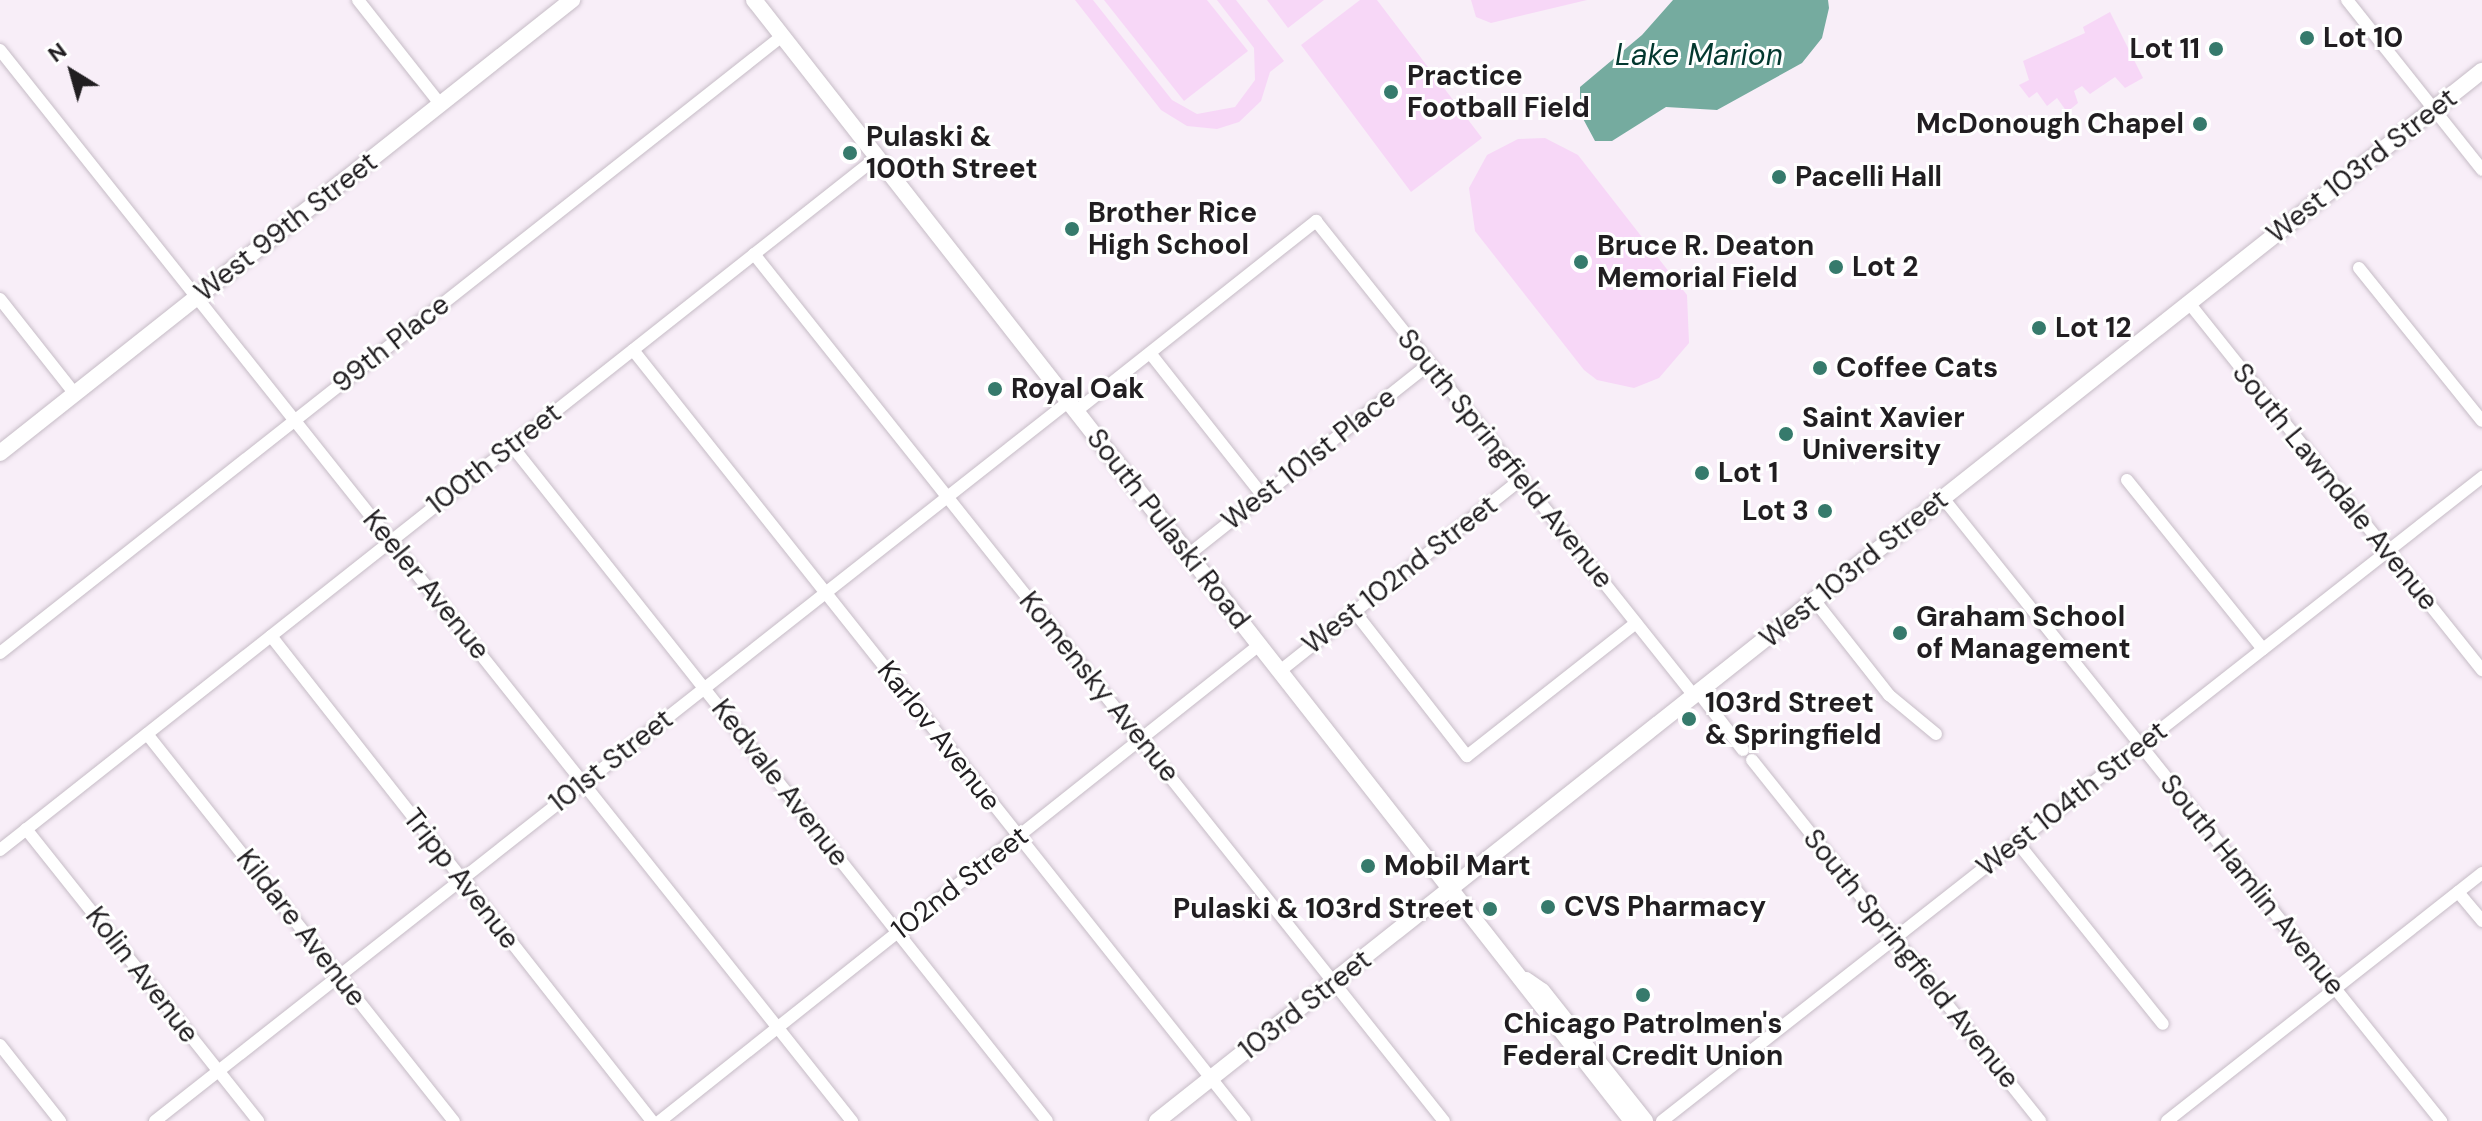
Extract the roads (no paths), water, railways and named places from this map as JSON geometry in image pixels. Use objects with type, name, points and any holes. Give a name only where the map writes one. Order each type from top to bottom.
[{"type":"main road","name":"West 99th Street","points":[[0,453],[572,0]]},
{"type":"main road","name":"South Pulaski Road","points":[[754,0],[1259,645],[1526,980],[1542,991],[1645,1121]]},
{"type":"main road","name":"West 103rd Street","points":[[1453,889],[2482,71]]},
{"type":"main road","name":"103rd Street","points":[[1157,1121],[1453,889]]},
{"type":"main road","name":"South Pulaski Road","points":[[1526,980],[1533,998],[1632,1121]]},
{"type":"street","points":[[358,0],[441,105]]},
{"type":"street","points":[[2347,0],[2482,170]]},
{"type":"street","name":"99th Place","points":[[0,653],[782,36]]},
{"type":"street","name":"Keeler Avenue","points":[[1,53],[852,1121]]},
{"type":"street","name":"100th Street","points":[[0,850],[876,158]]},
{"type":"street","name":"101st Street","points":[[155,1121],[947,497],[1150,353],[1316,221]]},
{"type":"street","name":"South Springfield Avenue","points":[[1316,221],[1636,623],[1748,755],[2040,1121]]},
{"type":"street","name":"Komensky Avenue","points":[[754,254],[1444,1121]]},
{"type":"street","points":[[2359,268],[2482,421]]},
{"type":"street","points":[[0,299],[75,394]]},
{"type":"street","name":"South Lawndale Avenue","points":[[2189,303],[2482,670]]},
{"type":"street","name":"Karlov Avenue","points":[[633,350],[1245,1121]]},
{"type":"street","points":[[1150,353],[1263,496]]},
{"type":"street","name":"West 101st Place","points":[[1188,555],[1429,364]]},
{"type":"street","name":"Kedvale Avenue","points":[[512,446],[1047,1121]]},
{"type":"street","name":"West 104th Street","points":[[1662,1121],[2482,477]]},
{"type":"street","name":"West 102nd Street","points":[[1280,671],[1521,479]]},
{"type":"street","points":[[2127,480],[2263,649]]},
{"type":"street","name":"South Hamlin Avenue","points":[[1943,498],[2441,1121]]},
{"type":"street","points":[[1815,601],[1889,695],[1936,734]]},
{"type":"street","points":[[1354,611],[1467,756],[1636,623]]},
{"type":"street","name":"Tripp Avenue","points":[[271,636],[652,1121]]},
{"type":"street","name":"102nd Street","points":[[660,1121],[1259,645]]},
{"type":"street","name":"Kildare Avenue","points":[[147,734],[454,1121]]},
{"type":"street","name":"Kolin Avenue","points":[[26,829],[258,1121]]},
{"type":"street","points":[[2017,842],[2163,1024]]},
{"type":"street","points":[[2167,1121],[2482,873]]},
{"type":"street","points":[[2458,892],[2482,921]]},
{"type":"street","points":[[0,1045],[60,1121]]},
{"type":"water","name":"Lake Marion","points":[[1673,0],[1828,0],[1829,8],[1822,38],[1802,63],[1717,110],[1666,107],[1612,141],[1595,141],[1580,113],[1580,87],[1642,35]]},
{"type":"place","name":"Lot 10","points":[[2307,38]]},
{"type":"place","name":"Lot 11","points":[[2216,49]]},
{"type":"place","name":"Practice Football Field","points":[[1391,92]]},
{"type":"place","name":"McDonough Chapel","points":[[2200,124]]},
{"type":"place","name":"Pulaski & 100th Street","points":[[850,153]]},
{"type":"place","name":"Pacelli Hall","points":[[1779,177]]},
{"type":"place","name":"Brother Rice High School","points":[[1072,229]]},
{"type":"place","name":"Bruce R. Deaton Memorial Field","points":[[1581,262]]},
{"type":"place","name":"Lot 2","points":[[1836,267]]},
{"type":"place","name":"Lot 12","points":[[2039,328]]},
{"type":"place","name":"Coffee Cats","points":[[1820,368]]},
{"type":"place","name":"Royal Oak","points":[[995,389]]},
{"type":"place","name":"Saint Xavier University","points":[[1786,434]]},
{"type":"place","name":"Lot 1","points":[[1702,473]]},
{"type":"place","name":"Lot 3","points":[[1825,511]]},
{"type":"place","name":"Graham School of Management","points":[[1900,633]]},
{"type":"place","name":"103rd Street & Springfield","points":[[1689,719]]},
{"type":"place","name":"Mobil Mart","points":[[1368,866]]},
{"type":"place","name":"CVS Pharmacy","points":[[1548,907]]},
{"type":"place","name":"Pulaski & 103rd Street","points":[[1490,909]]},
{"type":"place","name":"Chicago Patrolmen's Federal Credit Union","points":[[1643,995]]}]
